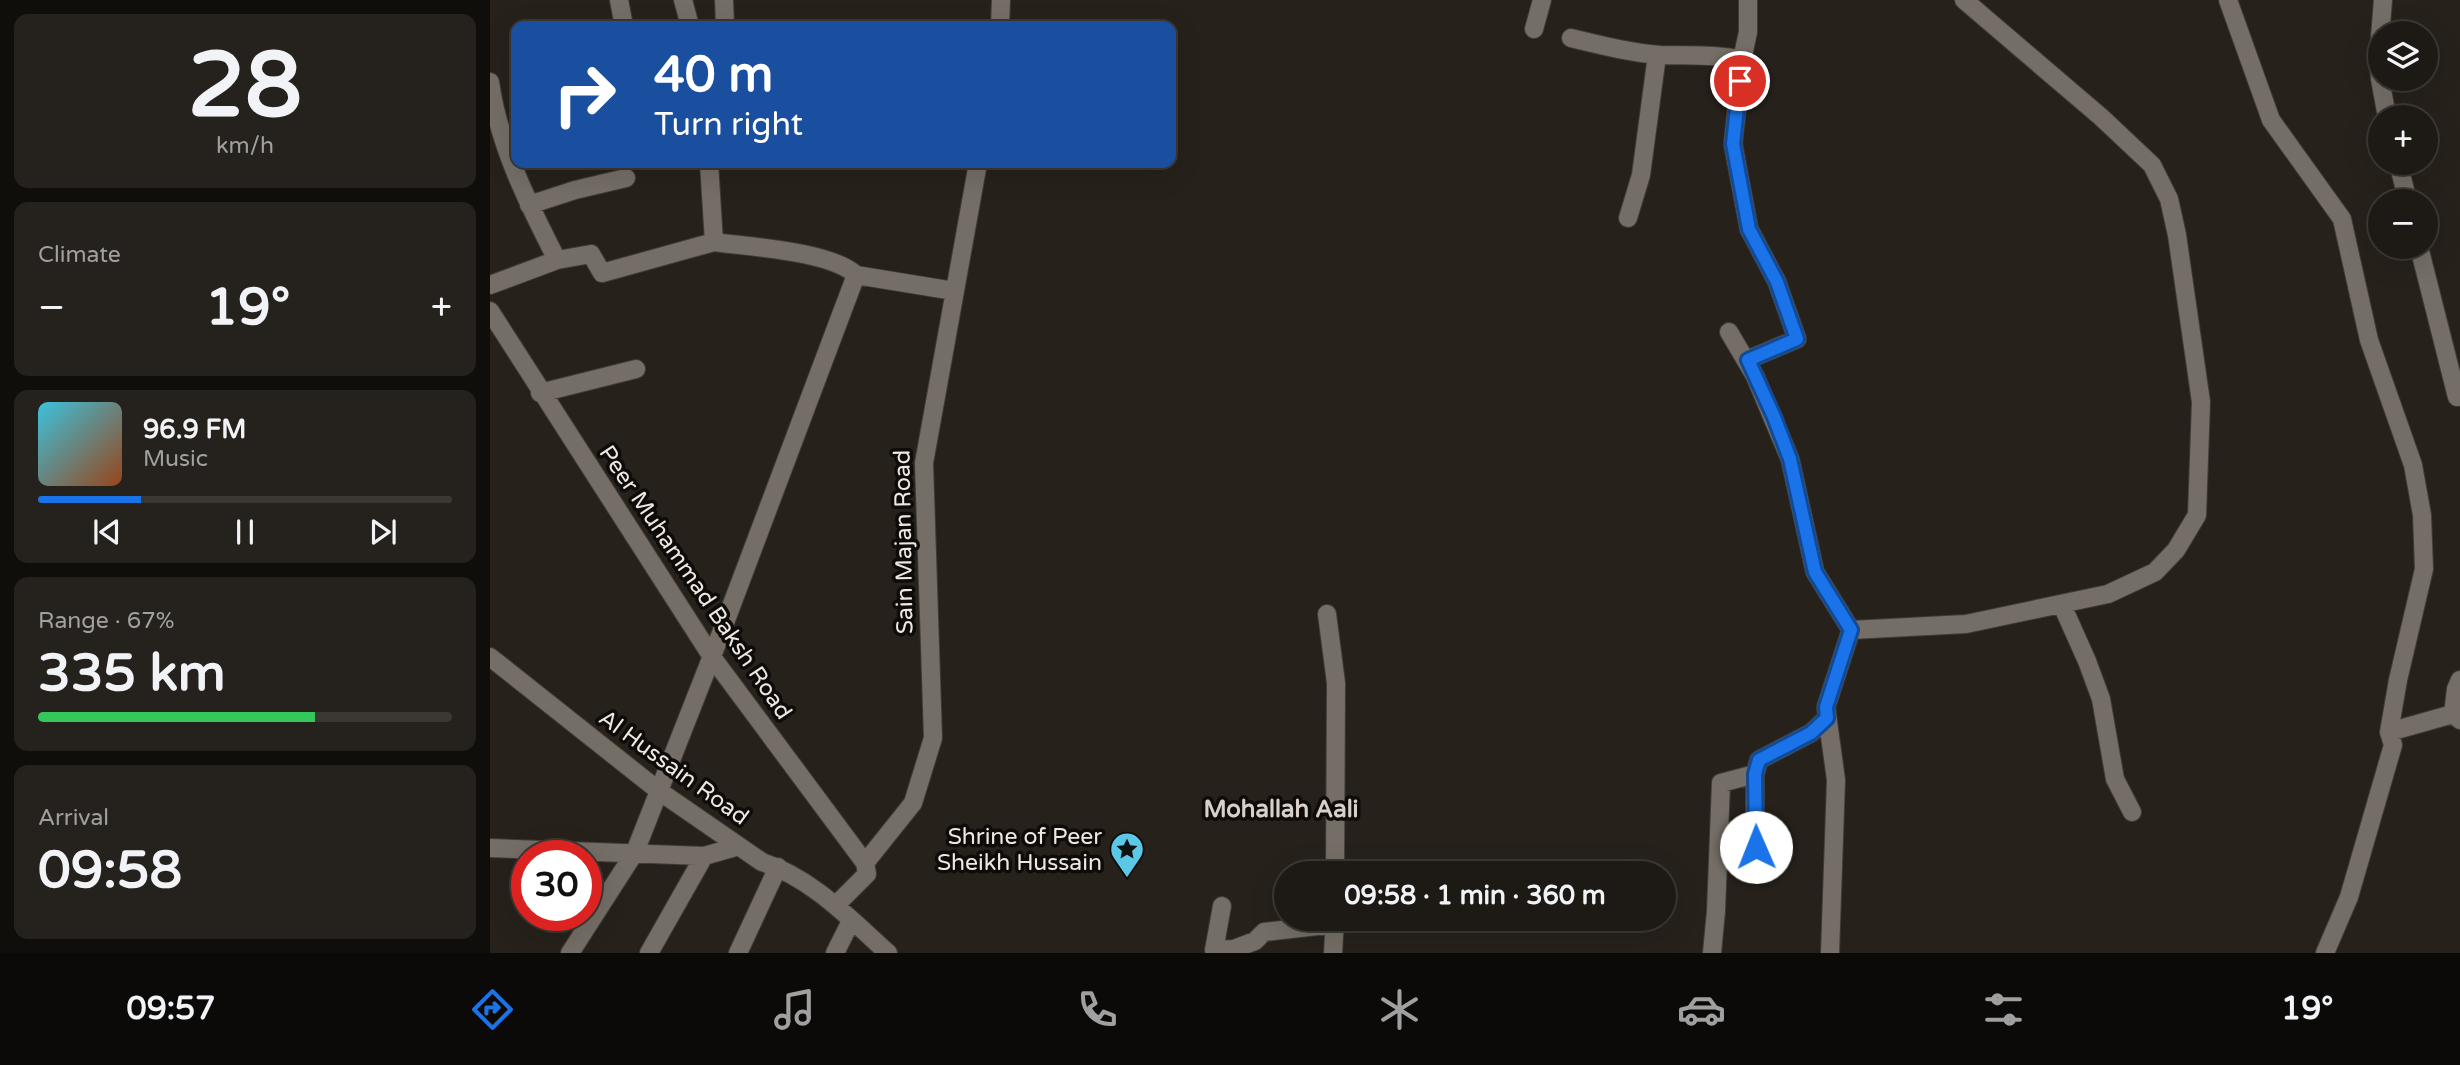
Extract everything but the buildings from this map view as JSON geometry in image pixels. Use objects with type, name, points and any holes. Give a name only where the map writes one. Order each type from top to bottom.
[{"type":"street","points":[[618,0],[623,21]]},
{"type":"street","points":[[683,0],[689,21]]},
{"type":"street","points":[[724,0],[725,21]]},
{"type":"street","points":[[1000,21],[1001,0]]},
{"type":"street","points":[[1534,29],[1542,0]]},
{"type":"street","points":[[1748,0],[1748,32],[1742,60],[1733,144],[1749,229],[1777,282],[1797,339],[1748,360]]},
{"type":"street","points":[[1851,630],[1966,624],[2062,606],[2108,594],[2155,572],[2176,550],[2197,515],[2201,402],[2177,235],[2169,199],[2152,165],[2101,117],[1964,0]]},
{"type":"street","points":[[2228,0],[2271,120],[2342,219],[2369,340],[2413,465],[2422,515],[2424,569],[2398,680],[2389,732],[2393,745],[2349,897],[2325,953]]},
{"type":"street","points":[[2381,21],[2383,0]]},
{"type":"street","points":[[1571,38],[1615,49],[1657,55],[1727,57],[1742,60]]},
{"type":"street","points":[[1628,218],[1641,175],[1657,55]]},
{"type":"street","points":[[490,82],[501,137],[511,161]]},
{"type":"street","points":[[514,168],[556,260]]},
{"type":"street","points":[[709,168],[714,242]]},
{"type":"street","name":"Sain Majan Road","points":[[864,863],[913,803],[933,738],[923,463],[977,168]]},
{"type":"street","points":[[529,205],[575,190],[626,178]]},
{"type":"street","points":[[490,285],[556,260],[591,254],[602,273],[714,242],[792,252],[846,266],[856,275],[954,291]]},
{"type":"street","points":[[2422,259],[2457,397]]},
{"type":"street","points":[[570,953],[635,852],[712,657],[856,275]]},
{"type":"street","name":"Peer Muhammad Baksh Road","points":[[490,311],[495,332],[540,393],[712,657],[864,863]]},
{"type":"street","points":[[1729,332],[1748,360],[1790,459],[1815,572],[1851,630],[1826,707],[1836,780],[1830,953]]},
{"type":"street","points":[[540,393],[636,369]]},
{"type":"street","points":[[2062,606],[2101,699],[2115,779],[2132,811]]},
{"type":"street","points":[[1327,614],[1336,682],[1335,861]]},
{"type":"street","name":"Al Hussain Road","points":[[490,657],[659,791],[762,862],[778,867],[836,905],[888,953]]},
{"type":"street","points":[[2389,732],[2456,717],[2456,689],[2460,680]]},
{"type":"street","points":[[1755,871],[1755,774],[1759,760],[1811,733],[1827,718]]},
{"type":"street","points":[[1712,953],[1721,783],[1755,774]]},
{"type":"street","points":[[490,848],[704,856],[739,846]]},
{"type":"street","points":[[649,953],[704,856]]},
{"type":"street","points":[[836,905],[867,874],[864,863]]},
{"type":"street","points":[[738,953],[778,867]]},
{"type":"street","points":[[1222,906],[1214,952],[1234,949],[1255,941],[1264,932],[1274,930]]},
{"type":"street","points":[[835,953],[852,921]]},
{"type":"street","points":[[1333,953],[1334,931]]},
{"type":"place","name":"Shrine of Peer Sheikh Hussain","points":[[1127,879]]},
{"type":"district","name":"Mohallah Aali","points":[[1281,809]]},
{"type":"route","points":[[1740,81],[1733,144],[1749,229],[1777,282],[1797,339],[1748,360],[1790,459],[1815,572],[1851,630],[1826,707],[1827,718],[1811,733],[1759,760],[1755,774],[1756,847]]}]
